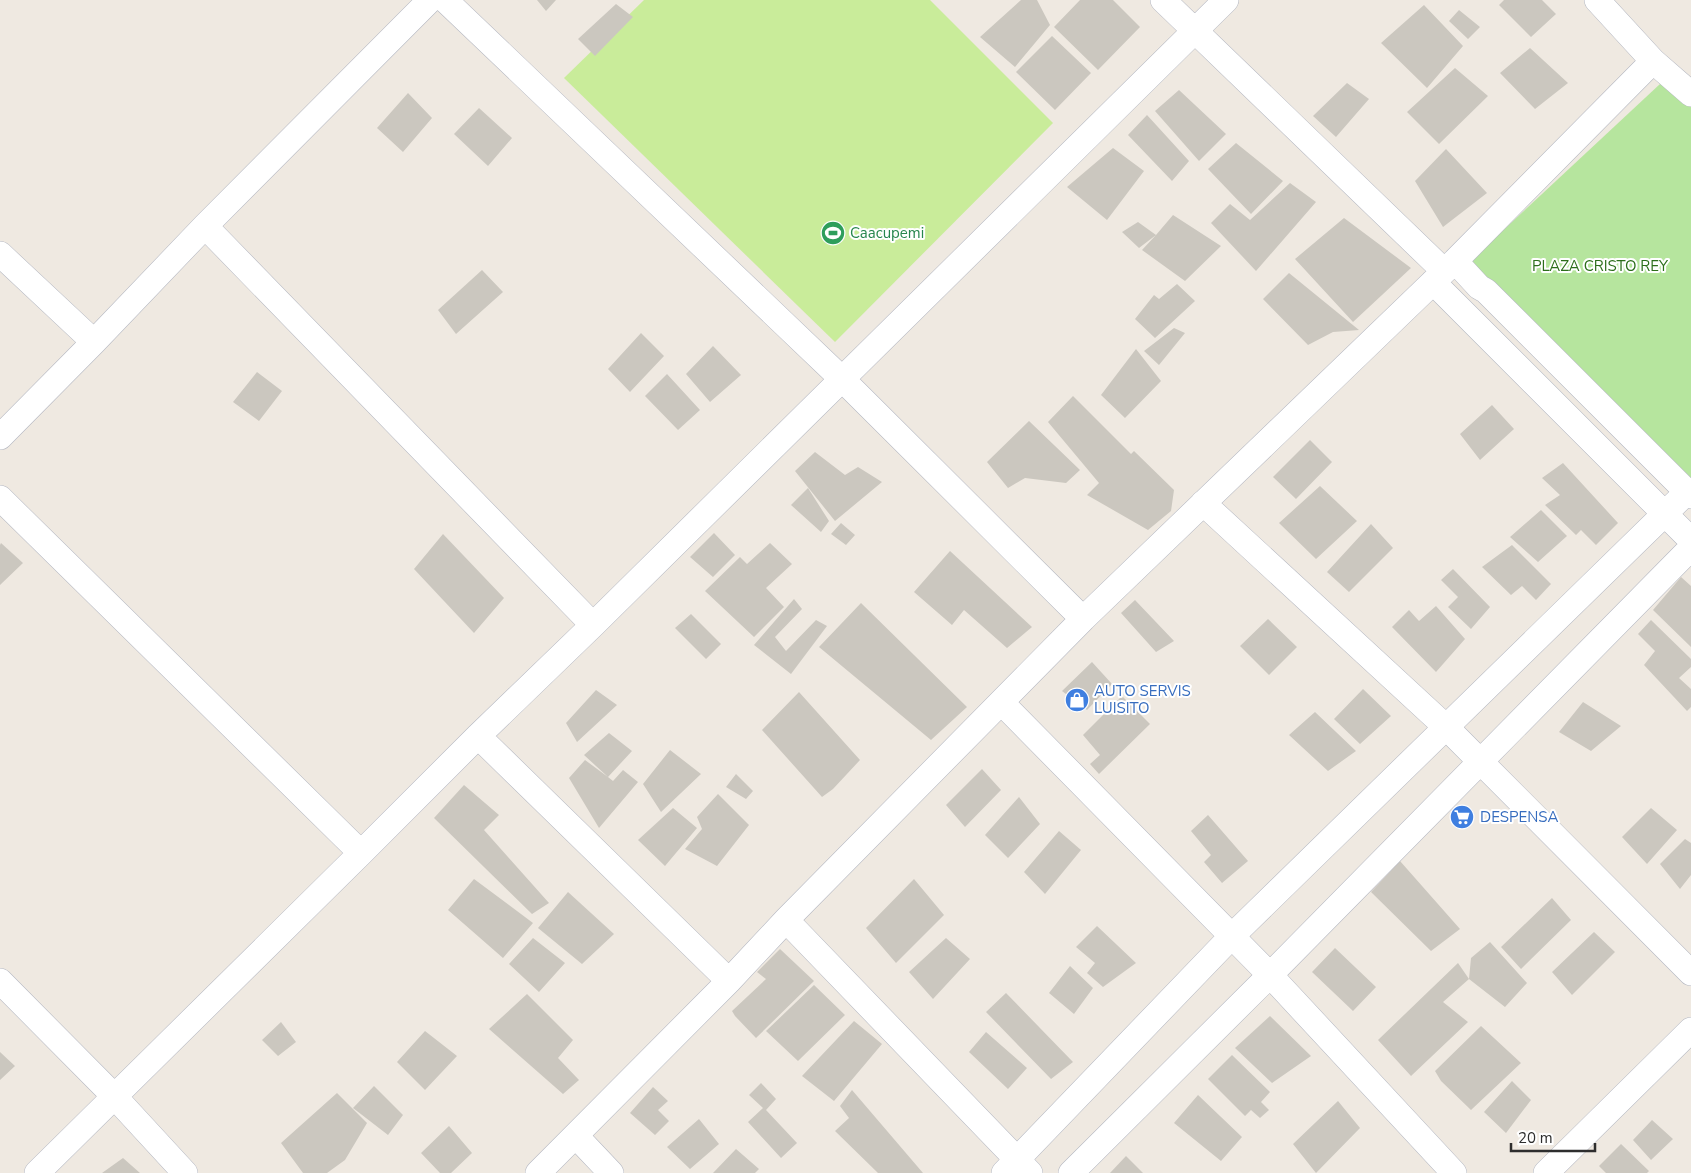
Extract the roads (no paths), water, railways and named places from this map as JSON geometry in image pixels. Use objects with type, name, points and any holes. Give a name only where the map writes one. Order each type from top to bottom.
[{"type":"street","points":[[0,437],[205,226],[430,0]]},
{"type":"street","points":[[445,0],[842,379],[1083,619]]},
{"type":"street","points":[[1163,0],[1444,271],[1664,514],[1691,540]]},
{"type":"street","points":[[38,1173],[478,736],[593,625],[1226,0]]},
{"type":"street","points":[[1596,0],[1653,61],[1691,94]]},
{"type":"street","points":[[538,1173],[729,981],[786,920],[1083,619],[1444,271],[1653,61]]},
{"type":"street","points":[[205,226],[593,625]]},
{"type":"street","points":[[0,254],[94,342]]},
{"type":"street","points":[[786,920],[1017,1168],[1232,937],[1664,514],[1689,494],[1486,291],[1444,271]]},
{"type":"street","points":[[0,498],[362,853]]},
{"type":"street","points":[[1203,503],[1446,728],[1691,973]]},
{"type":"street","points":[[1071,1173],[1270,975],[1691,548]]},
{"type":"street","points":[[1002,703],[1270,975],[1454,1173]]},
{"type":"street","points":[[478,736],[729,981]]},
{"type":"street","points":[[0,981],[115,1097],[185,1173]]},
{"type":"street","points":[[1546,1173],[1691,1030]]},
{"type":"street","points":[[576,1136],[611,1173]]},
{"type":"place","name":"Caacupemi","points":[[833,233]]},
{"type":"place","name":"AUTO SERVIS LUISITO","points":[[1077,700]]},
{"type":"place","name":"DESPENSA","points":[[1462,817]]},
{"type":"park label","name":"PLAZA CRISTO REY","points":[[1600,266]]}]
